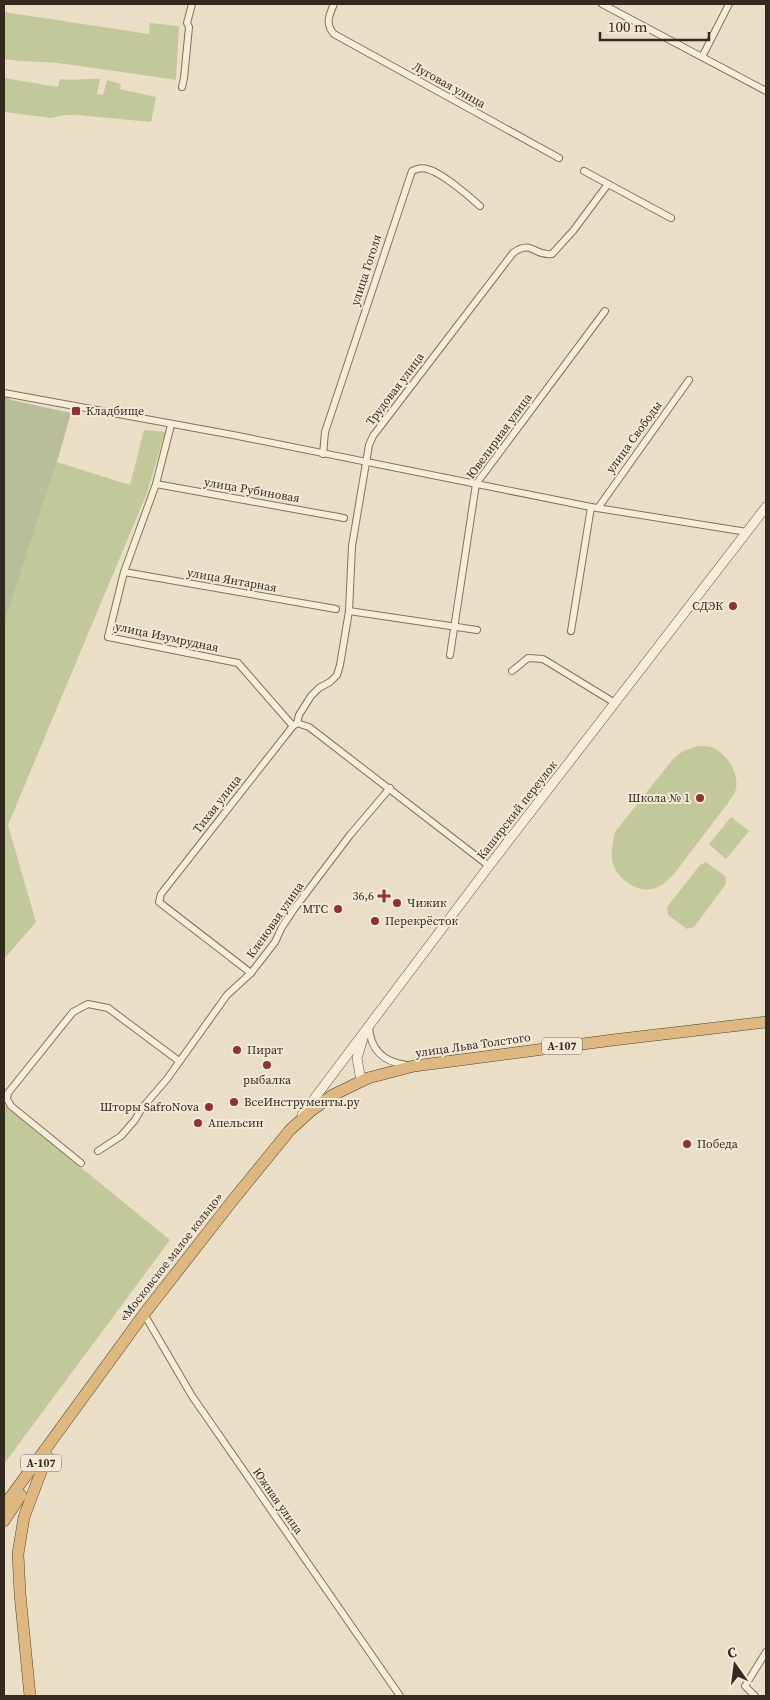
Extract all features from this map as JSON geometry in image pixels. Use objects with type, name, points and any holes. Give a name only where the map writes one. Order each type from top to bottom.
[{"type":"highway","name":"улица Льва Толстого","points":[[290,1130],[322,1102],[361,1081],[414,1066],[766,1022]]},
{"type":"highway","name":"«Московское малое кольцо»","points":[[4,1506],[144,1314],[290,1130]]},
{"type":"highway","name":"«Московское малое кольцо»","points":[[4,1521],[79,1405]]},
{"type":"highway","points":[[30,1696],[18,1554],[24,1517],[48,1452]]},
{"type":"main road","name":"Каширский переулок","points":[[290,1130],[489,866],[766,507]]},
{"type":"main road","points":[[361,1081],[358,1058],[363,1036],[369,1024]]},
{"type":"street","points":[[182,86],[189,27],[187,23],[192,4]]},
{"type":"street","name":"Луговая улица","points":[[334,4],[328,23],[334,34],[559,158]]},
{"type":"street","points":[[602,4],[766,91]]},
{"type":"street","points":[[702,57],[729,4]]},
{"type":"street","name":"улица Гоголя","points":[[323,454],[325,432],[412,171],[427,169],[456,186],[480,206]]},
{"type":"street","points":[[584,171],[670,218]]},
{"type":"street","name":"Трудовая улица","points":[[340,665],[349,610],[352,546],[369,445],[373,436],[513,253],[527,247],[542,254],[552,254],[573,231],[608,184]]},
{"type":"street","name":"Ювелирная улица","points":[[450,655],[476,484],[606,311]]},
{"type":"street","name":"улица Свободы","points":[[572,631],[594,507],[689,380]]},
{"type":"street","points":[[4,393],[233,435],[594,507],[747,532]]},
{"type":"street","name":"улица Изумрудная","points":[[171,425],[156,484],[124,572],[108,637],[238,663],[295,724]]},
{"type":"street","name":"улица Рубиновая","points":[[156,484],[344,518]]},
{"type":"street","name":"улица Янтарная","points":[[124,572],[336,609]]},
{"type":"street","points":[[349,610],[477,630]]},
{"type":"street","points":[[512,671],[528,658],[543,659],[615,703]]},
{"type":"street","name":"Тихая улица","points":[[251,973],[158,902],[161,894],[295,724],[311,696],[337,675],[340,665]]},
{"type":"street","points":[[295,724],[309,727],[489,866]]},
{"type":"street","name":"Кленовая улица","points":[[98,1151],[121,1136],[167,1079],[227,995],[251,973],[275,942],[294,909],[350,835],[390,788]]},
{"type":"street","points":[[81,1163],[11,1106],[7,1099],[8,1093],[74,1012],[88,1004],[108,1008],[179,1061]]},
{"type":"street","points":[[369,1024],[371,1040],[381,1056],[396,1063],[414,1066]]},
{"type":"street","name":"Южная улица","points":[[144,1314],[192,1396],[400,1696]]},
{"type":"street","points":[[755,1696],[745,1686],[766,1652]]},
{"type":"green space","points":[[4,12],[149,34],[150,23],[179,26],[176,80],[57,63],[4,59]]},
{"type":"green space","points":[[4,78],[58,87],[60,79],[100,79],[97,94],[103,95],[107,80],[121,84],[120,89],[156,97],[151,122],[77,115],[51,118],[4,112]]},
{"type":"green space","points":[[4,396],[11,400],[71,413],[4,624]]},
{"type":"green space","points":[[144,430],[165,432],[147,493],[8,825],[36,922],[4,959],[4,624],[57,462],[130,485]]},
{"type":"green space","points":[[698,746],[714,748],[724,756],[735,773],[735,792],[667,881],[659,887],[652,889],[632,886],[621,877],[614,866],[612,852],[615,832],[673,759],[683,751]]},
{"type":"green space","points":[[731,817],[749,831],[726,859],[709,844]]},
{"type":"green space","points":[[706,862],[725,876],[726,884],[694,927],[687,929],[668,915],[667,907],[700,865]]},
{"type":"green space","points":[[4,1105],[170,1240],[4,1464]]},
{"type":"place","name":"Кладбище","points":[[76,411]]},
{"type":"place","name":"СДЭК","points":[[733,606]]},
{"type":"place","name":"Школа № 1","points":[[700,798]]},
{"type":"place","name":"36,6","points":[[384,896]]},
{"type":"place","name":"Чижик","points":[[397,903]]},
{"type":"place","name":"МТС","points":[[338,909]]},
{"type":"place","name":"Перекрёсток","points":[[375,921]]},
{"type":"place","name":"Пират","points":[[237,1050]]},
{"type":"place","name":"рыбалка","points":[[267,1065]]},
{"type":"place","name":"ВсеИнструменты.ру","points":[[234,1102]]},
{"type":"place","name":"Шторы SafroNova","points":[[209,1107]]},
{"type":"place","name":"Апельсин","points":[[198,1123]]},
{"type":"place","name":"Победа","points":[[687,1144]]}]
